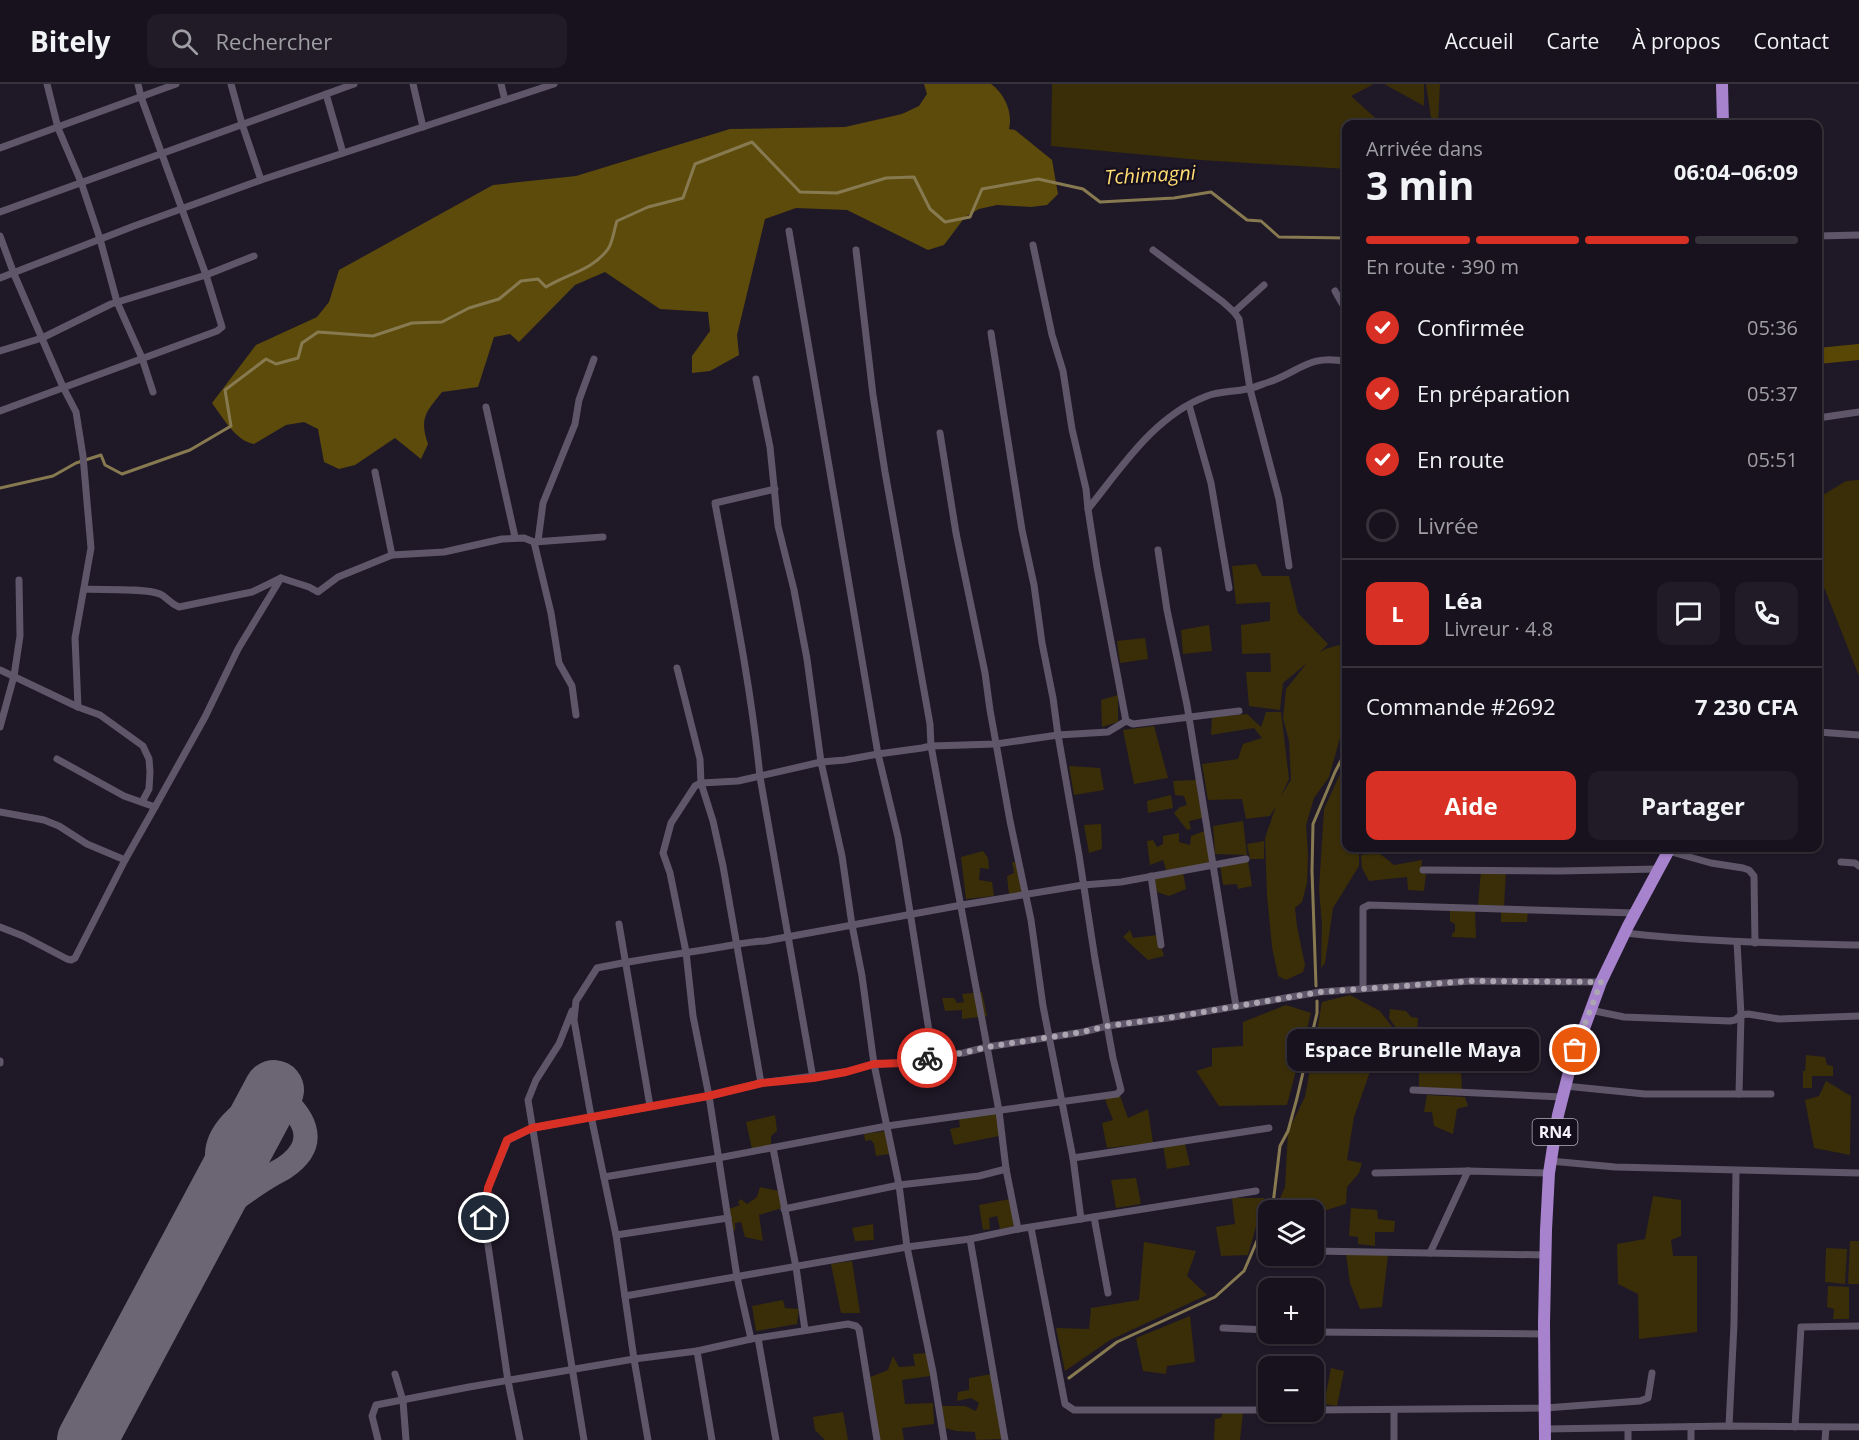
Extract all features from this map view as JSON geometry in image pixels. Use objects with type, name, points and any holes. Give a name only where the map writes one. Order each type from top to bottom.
[{"type":"highway","points":[[1722,84],[1723,120]]},
{"type":"highway","name":"RN4","points":[[1545,1434],[1545,1255],[1549,1167],[1564,1092],[1580,1037],[1601,982],[1667,852]]},
{"type":"street","points":[[46,84],[58,128],[81,182],[100,239],[117,302],[142,358],[153,392]]},
{"type":"street","points":[[0,411],[217,331],[222,327],[206,275],[138,84]]},
{"type":"street","points":[[0,148],[176,84]]},
{"type":"street","points":[[231,84],[261,180]]},
{"type":"street","points":[[0,212],[354,84]]},
{"type":"street","points":[[413,84],[423,127]]},
{"type":"street","points":[[501,84],[505,100]]},
{"type":"street","points":[[0,278],[261,180],[554,84]]},
{"type":"street","points":[[326,94],[343,153]]},
{"type":"street","points":[[789,231],[878,754],[898,837],[933,1056]]},
{"type":"street","points":[[1822,236],[1859,235]]},
{"type":"street","points":[[0,236],[14,274],[76,412],[83,456],[91,548],[75,638],[78,707]]},
{"type":"street","points":[[1033,245],[1052,335],[1063,371],[1126,722]]},
{"type":"street","points":[[856,250],[883,461],[928,712],[931,746],[962,905],[1018,1229]]},
{"type":"street","points":[[1153,250],[1234,312],[1239,319],[1250,389],[1279,499],[1289,566]]},
{"type":"street","points":[[0,351],[42,338],[117,302],[206,275],[254,256]]},
{"type":"street","points":[[1234,312],[1264,285]]},
{"type":"street","points":[[1335,291],[1342,303]]},
{"type":"street","points":[[604,1177],[887,1126],[1117,1094],[1121,1090],[1107,1026],[1034,585],[1022,530],[991,333]]},
{"type":"street","points":[[576,715],[572,686],[559,663],[536,542],[543,503],[574,424],[579,400],[594,359]]},
{"type":"street","points":[[1088,509],[1141,443],[1173,415],[1189,405],[1217,393],[1250,389],[1270,382],[1306,363],[1342,359]]},
{"type":"street","points":[[756,379],[770,447],[777,526],[794,590],[807,659],[821,762],[842,856],[874,1064],[899,1185],[908,1247],[944,1440]]},
{"type":"street","points":[[1189,405],[1210,483],[1229,588]]},
{"type":"street","points":[[486,407],[515,537]]},
{"type":"street","points":[[1822,417],[1859,412]]},
{"type":"street","points":[[940,433],[956,533],[985,673],[996,744],[1031,920],[1048,1038],[1073,1158],[1081,1219]]},
{"type":"street","points":[[375,472],[392,555]]},
{"type":"street","points":[[775,489],[715,503],[813,1078]]},
{"type":"street","points":[[85,589],[152,592],[163,595],[171,604],[179,607],[252,592],[281,578],[318,592],[338,577],[392,555],[444,552],[515,537],[536,542],[603,537]]},
{"type":"street","points":[[1158,550],[1236,1006]]},
{"type":"street","points":[[0,927],[67,959],[75,958],[125,860],[205,717],[238,649],[281,578]]},
{"type":"street","points":[[0,728],[14,676],[20,636],[20,580]]},
{"type":"street","points":[[677,668],[700,759],[701,783],[713,821],[762,1083]]},
{"type":"street","points":[[0,669],[78,707],[100,715],[143,746],[149,759],[150,772],[149,789],[142,802]]},
{"type":"street","points":[[776,1440],[755,1339],[737,1277],[693,1016],[686,952],[670,873],[663,853],[671,823],[695,786],[701,783],[738,781],[821,762],[931,746],[996,744],[1058,735],[1108,732],[1126,722],[1133,724],[1239,711]]},
{"type":"street","points":[[1822,732],[1859,735]]},
{"type":"street","points":[[57,759],[124,796],[155,807]]},
{"type":"street","points":[[0,813],[44,820],[59,826],[87,844],[125,860]]},
{"type":"street","points":[[1678,852],[1711,863],[1743,868],[1752,872],[1754,876],[1755,943]]},
{"type":"street","points":[[584,1440],[528,1100],[536,1080],[559,1044],[576,1001],[597,968],[737,943],[765,941],[962,905],[1083,885],[1121,882],[1246,860]]},
{"type":"street","points":[[1841,862],[1855,863],[1859,866]]},
{"type":"street","points":[[1423,870],[1658,869]]},
{"type":"street","points":[[1151,876],[1161,945]]},
{"type":"street","points":[[1363,987],[1363,908],[1369,905],[1635,913]]},
{"type":"street","points":[[619,924],[650,1106]]},
{"type":"street","points":[[1625,933],[1674,939],[1859,945]]},
{"type":"street","points":[[1737,942],[1741,1015],[1738,1094]]},
{"type":"street","points":[[520,1440],[508,1381],[484,1218],[488,1188],[507,1140],[532,1128],[708,1096],[762,1083],[813,1078],[874,1064],[904,1063],[1107,1026],[1320,992],[1363,987],[1471,981],[1601,982]]},
{"type":"street","points":[[576,1001],[574,1020],[616,1235],[648,1440]]},
{"type":"street","points":[[1590,1010],[1624,1017],[1730,1021],[1741,1015],[1754,1014],[1779,1019],[1859,1016]]},
{"type":"street","points":[[1413,1090],[1771,1094]]},
{"type":"street","points":[[1073,1158],[1269,1128]]},
{"type":"street","points":[[773,1148],[796,1267],[805,1330]]},
{"type":"street","points":[[1376,1173],[1615,1167],[1859,1173]]},
{"type":"street","points":[[784,1209],[899,1185],[979,1176],[1006,1169]]},
{"type":"street","points":[[1430,1252],[1468,1171]]},
{"type":"street","points":[[1729,1426],[1734,1324],[1736,1171]]},
{"type":"street","points":[[625,1296],[908,1247],[970,1239],[1018,1229],[1256,1191]]},
{"type":"street","points":[[1094,1217],[1108,1293]]},
{"type":"street","points":[[616,1235],[728,1218]]},
{"type":"street","points":[[1031,1228],[1065,1404],[1074,1410],[1258,1410]]},
{"type":"street","points":[[970,1239],[1005,1440]]},
{"type":"street","points":[[1324,1251],[1545,1255]]},
{"type":"street","points":[[378,1440],[372,1416],[376,1405],[380,1403],[403,1401],[428,1394],[634,1359],[697,1351],[848,1324],[859,1329],[877,1440]]},
{"type":"street","points":[[1795,1427],[1800,1328],[1803,1326],[1859,1326]]},
{"type":"street","points":[[1223,1328],[1258,1330]]},
{"type":"street","points":[[1324,1332],[1544,1334]]},
{"type":"street","points":[[697,1351],[712,1440]]},
{"type":"street","points":[[1324,1410],[1545,1408],[1646,1400],[1653,1373]]},
{"type":"street","points":[[395,1374],[403,1401],[406,1440]]},
{"type":"street","points":[[1394,1410],[1394,1440]]},
{"type":"street","points":[[1690,1427],[1691,1440]]},
{"type":"street","points":[[1545,1434],[1628,1428],[1859,1427]]},
{"type":"street","points":[[1628,1428],[1628,1440]]},
{"type":"street","points":[[1826,1428],[1826,1440]]},
{"type":"shaded area","points":[[924,84],[991,84],[996,88],[1009,110],[1009,129],[1015,130],[1052,160],[1058,194],[1047,205],[1031,207],[997,205],[979,209],[965,217],[944,245],[928,250],[847,210],[796,208],[765,219],[737,335],[739,355],[710,371],[692,373],[692,356],[710,331],[708,312],[660,309],[605,272],[575,285],[519,342],[510,334],[494,337],[478,387],[442,392],[428,410],[424,428],[428,444],[421,459],[395,438],[355,465],[339,469],[324,462],[318,429],[304,422],[286,425],[254,444],[236,434],[212,403],[256,345],[317,317],[329,302],[339,270],[493,185],[576,176],[730,129],[845,127],[902,114],[919,106],[927,94]]},
{"type":"shaded area","points":[[1052,84],[1374,84],[1351,96],[1378,120],[1342,120],[1342,169],[1200,160],[1051,146]]},
{"type":"shaded area","points":[[1384,84],[1424,84],[1424,106]]},
{"type":"shaded area","points":[[1426,84],[1440,84],[1438,120],[1431,120]]},
{"type":"shaded area","points":[[1859,480],[1859,676],[1822,582],[1822,496],[1846,481]]},
{"type":"shaded area","points":[[1256,564],[1262,576],[1289,576],[1298,613],[1328,644],[1319,653],[1342,644],[1342,736],[1329,777],[1314,798],[1306,825],[1307,883],[1302,902],[1295,908],[1305,965],[1303,972],[1286,980],[1278,976],[1272,947],[1267,895],[1265,838],[1276,806],[1270,816],[1246,819],[1242,799],[1208,800],[1202,764],[1238,759],[1243,744],[1262,738],[1254,728],[1211,735],[1212,717],[1247,714],[1261,727],[1266,712],[1281,712],[1289,779],[1281,796],[1291,780],[1289,741],[1283,718],[1286,689],[1307,663],[1283,683],[1280,710],[1249,706],[1246,672],[1271,672],[1270,653],[1242,654],[1241,625],[1270,621],[1270,602],[1236,604],[1232,566]]},
{"type":"shaded area","points":[[1209,625],[1212,651],[1183,654],[1181,630]]},
{"type":"shaded area","points":[[1145,638],[1148,659],[1120,663],[1117,641]]},
{"type":"shaded area","points":[[1118,695],[1118,722],[1102,727],[1101,700]]},
{"type":"shaded area","points":[[1154,726],[1168,778],[1134,784],[1123,730]]},
{"type":"shaded area","points":[[1069,766],[1100,768],[1104,790],[1074,795]]},
{"type":"shaded area","points":[[1342,770],[1342,852],[1359,852],[1359,866],[1333,908],[1325,963],[1321,968],[1322,925],[1319,889],[1324,809]]},
{"type":"shaded area","points":[[1196,780],[1203,818],[1189,821],[1191,829],[1187,830],[1174,813],[1180,807],[1187,805],[1184,796],[1175,795],[1173,781]]},
{"type":"shaded area","points":[[1171,795],[1173,808],[1148,813],[1147,801]]},
{"type":"shaded area","points":[[1243,821],[1247,855],[1215,854],[1213,826]]},
{"type":"shaded area","points":[[1101,824],[1102,849],[1089,853],[1084,825]]},
{"type":"shaded area","points":[[1207,830],[1211,863],[1166,870],[1163,860],[1150,865],[1147,841],[1153,840],[1157,847],[1163,844],[1163,836],[1179,833],[1179,842],[1190,845],[1191,836]]},
{"type":"shaded area","points":[[1264,841],[1264,859],[1250,859],[1247,844]]},
{"type":"shaded area","points":[[983,851],[988,858],[989,869],[980,868],[979,880],[992,882],[994,896],[966,899],[961,857]]},
{"type":"shaded area","points":[[1379,853],[1394,865],[1422,860],[1421,873],[1426,874],[1424,891],[1408,890],[1407,877],[1369,881],[1362,868],[1361,855]]},
{"type":"shaded area","points":[[1248,861],[1252,886],[1238,889],[1237,884],[1223,885],[1220,865]]},
{"type":"shaded area","points":[[1012,862],[1016,862],[1022,893],[1009,894],[1007,876],[1014,873]]},
{"type":"shaded area","points":[[1481,871],[1506,872],[1504,906],[1478,905]]},
{"type":"shaded area","points":[[1183,872],[1186,889],[1169,896],[1157,892],[1153,877]]},
{"type":"shaded area","points":[[1450,908],[1475,909],[1476,938],[1452,937],[1455,924],[1450,921]]},
{"type":"shaded area","points":[[1501,909],[1528,910],[1527,922],[1501,922]]},
{"type":"shaded area","points":[[1130,930],[1133,938],[1157,935],[1164,956],[1148,960],[1123,937]]},
{"type":"shaded area","points":[[982,992],[987,1016],[962,1019],[962,1010],[945,1011],[942,998],[954,998],[957,1003],[964,1002],[962,994]]},
{"type":"shaded area","points":[[1350,995],[1380,1011],[1400,1037],[1376,1047],[1372,1066],[1354,1117],[1347,1160],[1362,1163],[1359,1173],[1347,1187],[1346,1204],[1324,1211],[1324,1200],[1279,1200],[1285,1187],[1288,1131],[1305,1097],[1322,1002]]},
{"type":"shaded area","points":[[1286,1005],[1311,1013],[1287,1105],[1219,1106],[1196,1071],[1212,1066],[1212,1048],[1243,1046],[1243,1022]]},
{"type":"shaded area","points":[[1390,1009],[1406,1011],[1411,1017],[1418,1018],[1416,1047],[1402,1042],[1401,1035],[1389,1018]]},
{"type":"shaded area","points":[[1419,1054],[1466,1055],[1461,1069],[1462,1089],[1419,1088]]},
{"type":"shaded area","points":[[1806,1055],[1825,1057],[1827,1065],[1833,1066],[1833,1076],[1812,1076],[1812,1088],[1803,1088]]},
{"type":"shaded area","points":[[1826,1081],[1851,1096],[1850,1155],[1814,1148],[1805,1100],[1819,1096]]},
{"type":"shaded area","points":[[1427,1095],[1465,1097],[1468,1106],[1457,1109],[1453,1134],[1434,1126],[1432,1112],[1424,1112]]},
{"type":"shaded area","points":[[1120,1096],[1128,1118],[1148,1109],[1153,1143],[1107,1148],[1102,1123],[1113,1120],[1105,1099]]},
{"type":"shaded area","points":[[997,1113],[999,1136],[954,1145],[950,1129],[960,1127],[959,1119]]},
{"type":"shaded area","points":[[775,1115],[777,1131],[771,1136],[771,1147],[752,1149],[746,1122]]},
{"type":"shaded area","points":[[886,1131],[890,1154],[876,1156],[874,1144],[871,1140],[865,1141],[864,1134]]},
{"type":"shaded area","points":[[1185,1144],[1190,1165],[1167,1169],[1163,1146]]},
{"type":"shaded area","points":[[1136,1178],[1141,1204],[1116,1208],[1111,1180]]},
{"type":"shaded area","points":[[760,1187],[779,1191],[782,1208],[759,1215],[763,1241],[745,1237],[741,1222],[735,1223],[735,1231],[731,1230],[729,1209],[740,1205],[738,1202],[741,1199],[747,1204],[757,1197]]},
{"type":"shaded area","points":[[1653,1196],[1681,1200],[1681,1236],[1671,1240],[1673,1256],[1697,1256],[1697,1332],[1639,1339],[1638,1294],[1618,1284],[1617,1244],[1645,1239]]},
{"type":"shaded area","points":[[1232,1198],[1264,1198],[1258,1200],[1258,1219],[1248,1255],[1221,1256],[1216,1227],[1235,1224]]},
{"type":"shaded area","points":[[1010,1199],[1014,1226],[1000,1229],[997,1216],[989,1218],[990,1229],[983,1230],[979,1205]]},
{"type":"shaded area","points":[[1351,1208],[1377,1210],[1378,1219],[1395,1221],[1394,1232],[1375,1232],[1375,1246],[1358,1244],[1358,1237],[1349,1236]]},
{"type":"shaded area","points":[[873,1224],[874,1240],[855,1241],[852,1228]]},
{"type":"shaded area","points":[[1850,1241],[1859,1241],[1859,1284],[1848,1284]]},
{"type":"shaded area","points":[[1144,1242],[1196,1251],[1187,1276],[1207,1295],[1110,1340],[1065,1371],[1056,1328],[1089,1329],[1091,1308],[1139,1300]]},
{"type":"shaded area","points":[[1826,1248],[1847,1249],[1845,1284],[1825,1282]]},
{"type":"shaded area","points":[[1346,1254],[1388,1255],[1382,1307],[1360,1309],[1350,1283]]},
{"type":"shaded area","points":[[852,1261],[860,1313],[841,1313],[831,1264]]},
{"type":"shaded area","points":[[1828,1286],[1849,1287],[1849,1319],[1833,1319],[1834,1309],[1827,1307]]},
{"type":"shaded area","points":[[783,1300],[785,1308],[799,1309],[797,1324],[756,1331],[752,1306]]},
{"type":"shaded area","points":[[1190,1316],[1195,1362],[1167,1366],[1166,1374],[1143,1371],[1136,1338]]},
{"type":"shaded area","points":[[927,1353],[930,1376],[902,1380],[905,1404],[933,1403],[934,1424],[902,1428],[904,1440],[880,1440],[868,1378],[888,1370],[893,1356],[899,1367],[915,1366],[913,1354]]},
{"type":"shaded area","points":[[1331,1368],[1344,1371],[1337,1406],[1324,1404]]},
{"type":"shaded area","points":[[992,1374],[1003,1439],[976,1440],[975,1432],[945,1428],[941,1406],[965,1406],[976,1411],[979,1403],[971,1398],[957,1401],[958,1392],[969,1390],[969,1378]]},
{"type":"shaded area","points":[[843,1412],[848,1440],[825,1440],[815,1430],[813,1417]]},
{"type":"shaded area","points":[[1223,1412],[1243,1413],[1240,1440],[1214,1440],[1215,1419],[1221,1418]]},
{"type":"waterway","name":"Tchimagni","points":[[0,488],[53,476],[76,463],[101,455],[105,465],[122,474],[190,450],[231,426],[225,390],[266,359],[276,364],[298,358],[302,343],[318,332],[373,336],[412,323],[442,322],[469,308],[499,299],[521,281],[538,279],[546,287],[587,267],[602,256],[610,246],[617,221],[648,207],[683,198],[695,164],[752,142],[800,192],[837,193],[886,178],[914,177],[930,209],[945,222],[970,217],[982,189],[1038,179],[1083,189],[1100,202],[1174,198],[1211,192],[1247,220],[1261,221],[1279,237],[1342,238]]},
{"type":"waterway","name":"Tchimagni","points":[[1822,356],[1859,352]]},
{"type":"waterway","points":[[1316,986],[1312,871],[1313,824],[1342,759]]},
{"type":"waterway","points":[[1273,1200],[1280,1146],[1288,1131],[1297,1098],[1317,1013],[1317,1001]]},
{"type":"waterway","points":[[1069,1378],[1117,1342],[1215,1297],[1244,1271],[1258,1239]]},
{"type":"taxiway","points":[[203,1223],[251,1188],[284,1168],[296,1158],[303,1148],[306,1138],[300,1118],[274,1090],[234,1120],[220,1140],[217,1152],[218,1164],[225,1181]]},
{"type":"runway","points":[[87,1440],[274,1090]]},
{"type":"way so far","points":[[927,1058],[1107,1026],[1363,987],[1471,981],[1601,982],[1575,1050]]},
{"type":"place","name":"Espace Brunelle Maya","points":[[1575,1050]]},
{"type":"route","points":[[484,1218],[488,1188],[507,1140],[532,1128],[708,1096],[762,1083],[813,1078],[874,1064],[904,1063],[927,1058]]}]
